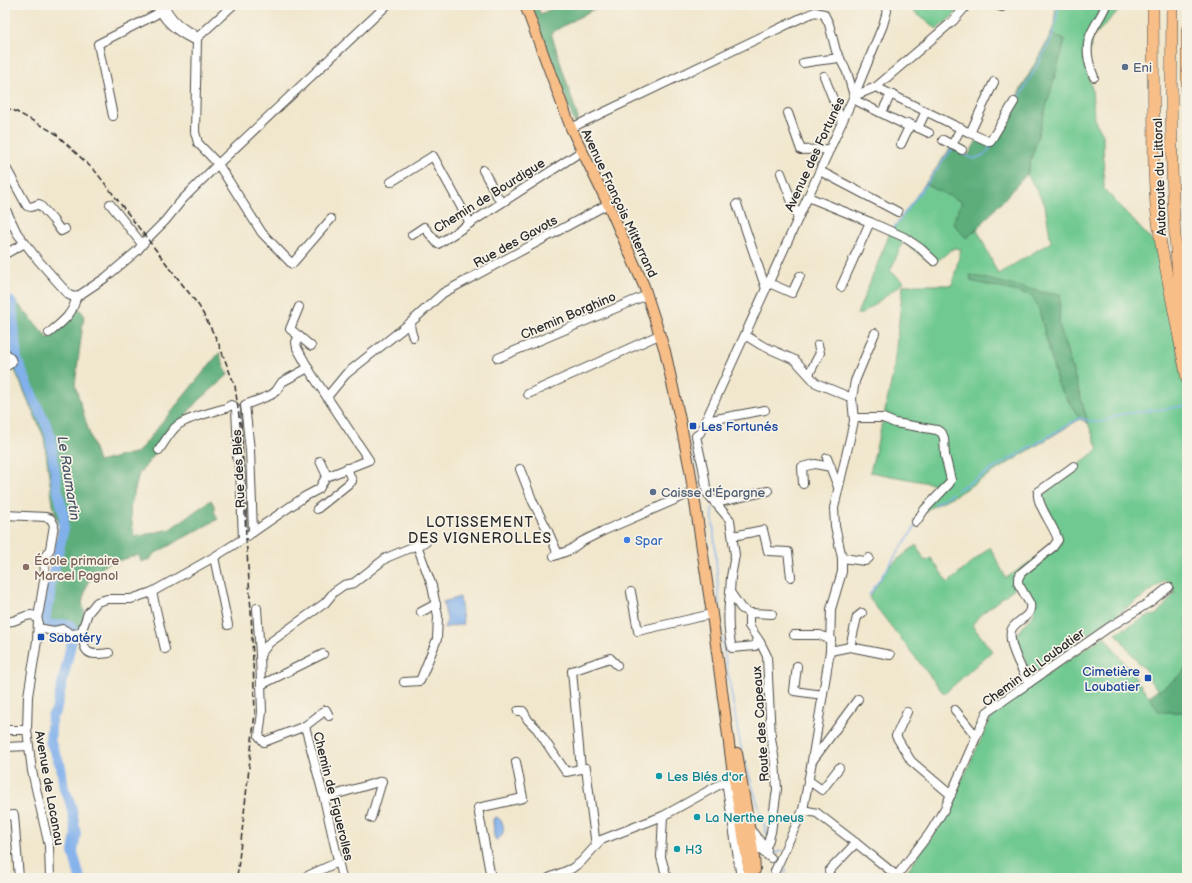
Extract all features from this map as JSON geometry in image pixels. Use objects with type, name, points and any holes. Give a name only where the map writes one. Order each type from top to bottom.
[{"type":"highway","points":[[1154,5],[1154,171],[1156,206],[1161,244],[1187,379]]},
{"type":"highway","name":"Autoroute du Littoral","points":[[1172,5],[1172,172],[1178,273],[1187,348]]},
{"type":"highway","points":[[1187,30],[1187,91]]},
{"type":"main road","name":"Avenue François Mitterrand","points":[[524,5],[571,128],[608,204],[641,279],[665,351],[694,492],[720,666]]},
{"type":"main road","points":[[720,666],[733,774],[750,878]]},
{"type":"main road","points":[[720,666],[737,752],[750,829],[756,878]]},
{"type":"street","points":[[233,5],[197,38],[195,132],[198,142],[218,164],[262,233],[292,264],[331,219]]},
{"type":"street","points":[[49,333],[68,316],[75,304],[76,297],[105,278],[137,251],[182,200],[218,164],[387,5]]},
{"type":"street","points":[[854,97],[876,87],[953,21],[967,5]]},
{"type":"street","points":[[997,5],[1002,7],[1004,5]]},
{"type":"street","points":[[1094,77],[1090,67],[1088,54],[1090,38],[1106,5]]},
{"type":"street","points":[[113,116],[98,44],[155,15],[162,7],[169,22],[192,38],[197,38]]},
{"type":"street","points":[[854,97],[883,25],[887,11]]},
{"type":"street","name":"Avenue des Fortunés","points":[[571,128],[815,12],[824,14],[829,24],[836,51],[847,72],[854,97],[700,433],[696,436],[707,493],[715,503]]},
{"type":"street","points":[[803,63],[840,58]]},
{"type":"street","points":[[824,76],[842,122]]},
{"type":"street","points":[[970,133],[994,82]]},
{"type":"street","points":[[876,87],[990,142],[1014,102]]},
{"type":"street","points":[[883,110],[891,94]]},
{"type":"street","points":[[854,97],[909,127],[901,144]]},
{"type":"street","points":[[874,105],[893,115]]},
{"type":"street","points":[[918,128],[926,111]]},
{"type":"street","points":[[788,113],[801,150],[830,149]]},
{"type":"street","points":[[908,123],[928,133]]},
{"type":"street","points":[[952,145],[961,128]]},
{"type":"street","points":[[943,140],[962,150]]},
{"type":"street","name":"Chemin de Bourdigue","points":[[412,235],[424,228],[438,244],[582,151]]},
{"type":"street","points":[[391,182],[433,156],[470,223]]},
{"type":"street","points":[[5,166],[27,206],[31,207],[37,204],[40,205],[53,220],[60,232]]},
{"type":"street","points":[[483,170],[500,203]]},
{"type":"street","points":[[820,170],[898,212]]},
{"type":"street","points":[[781,173],[798,218]]},
{"type":"street","points":[[808,197],[904,237],[920,248],[934,261]]},
{"type":"street","points":[[110,204],[142,244]]},
{"type":"street","name":"Rue des Gavots","points":[[327,397],[346,374],[410,323],[443,293],[608,204]]},
{"type":"street","points":[[737,204],[767,286],[792,293],[800,276]]},
{"type":"street","points":[[5,208],[17,233],[38,260],[69,295],[76,297]]},
{"type":"street","points":[[841,287],[870,222]]},
{"type":"street","points":[[5,254],[25,243]]},
{"type":"street","name":"Chemin Borghino","points":[[498,358],[646,295]]},
{"type":"street","points":[[299,307],[290,327],[291,330],[311,346]]},
{"type":"street","points":[[410,323],[413,337]]},
{"type":"street","points":[[776,874],[802,810],[812,761],[830,651],[831,609],[842,572],[842,558],[835,526],[834,508],[854,421],[852,398],[855,381],[875,333]]},
{"type":"street","points":[[528,394],[660,335]]},
{"type":"street","points":[[745,335],[761,345],[796,360],[816,383],[852,398]]},
{"type":"street","points":[[77,633],[88,613],[97,602],[107,599],[131,599],[152,592],[214,557],[304,497],[319,489],[324,478],[327,476],[369,460],[308,368],[296,345],[299,336]]},
{"type":"street","points":[[809,374],[820,353],[818,345]]},
{"type":"street","points":[[5,352],[12,362],[5,367]]},
{"type":"street","name":"Rue des Blés","points":[[253,532],[250,450],[245,405],[271,396],[282,382],[308,368]]},
{"type":"street","name":"Rue des Blés","points":[[159,450],[174,429],[180,424],[187,420],[233,405],[236,409],[243,539]]},
{"type":"street","points":[[705,421],[765,410]]},
{"type":"street","points":[[854,418],[883,418],[895,423],[937,430],[942,433],[951,480],[925,509],[916,522]]},
{"type":"street","points":[[238,451],[250,450]]},
{"type":"street","points":[[827,458],[838,488]]},
{"type":"street","points":[[320,461],[327,476]]},
{"type":"street","points":[[803,484],[802,467],[815,464],[831,467]]},
{"type":"street","points":[[1029,683],[1013,650],[1011,634],[1012,628],[1029,612],[1031,608],[1019,586],[1018,579],[1021,573],[1053,547],[1058,540],[1037,496],[1038,492],[1074,466]]},
{"type":"street","points":[[317,509],[352,481],[347,468]]},
{"type":"street","points":[[520,469],[533,502],[547,529],[556,555],[570,550],[581,542],[603,531],[694,492]]},
{"type":"street","points":[[757,638],[755,646],[732,648],[729,638],[728,612],[731,577],[735,555],[733,536],[730,520],[715,503],[768,491]]},
{"type":"street","name":"Avenue de Lacanau","points":[[5,515],[46,517],[51,519],[53,523],[50,548],[44,558],[46,575],[37,618],[38,628],[36,652],[28,696],[26,730],[32,771],[49,846],[50,878]]},
{"type":"street","points":[[733,536],[763,530],[768,551],[788,552],[791,577]]},
{"type":"street","points":[[260,655],[269,643],[326,603],[334,592],[344,585],[354,583],[386,558],[426,542]]},
{"type":"street","points":[[404,682],[420,681],[437,639],[438,616],[436,604],[432,586],[418,545]]},
{"type":"street","points":[[214,557],[228,625]]},
{"type":"street","points":[[842,558],[865,561],[869,558]]},
{"type":"street","name":"Chemin du Loubatier","points":[[896,877],[929,834],[945,808],[987,712],[1108,628],[1150,602],[1170,586]]},
{"type":"street","points":[[152,592],[165,649]]},
{"type":"street","points":[[631,592],[638,631],[712,614]]},
{"type":"street","points":[[730,592],[741,608],[749,613],[772,614]]},
{"type":"street","points":[[422,612],[436,604]]},
{"type":"street","name":"Chemin de Figuerolles","points":[[257,608],[262,714],[259,736],[264,742],[305,726],[324,798],[342,878]]},
{"type":"street","name":"Route des Capeaux","points":[[749,613],[749,626],[767,656],[771,738],[775,762],[777,789],[767,853]]},
{"type":"street","points":[[850,647],[857,617],[862,613]]},
{"type":"street","points":[[5,622],[13,621],[29,615],[33,615],[37,618]]},
{"type":"street","points":[[38,628],[54,631],[63,629],[77,633],[87,651],[90,653],[96,655],[109,653]]},
{"type":"street","points":[[794,635],[820,635],[831,640]]},
{"type":"street","points":[[830,651],[850,647],[890,654]]},
{"type":"street","points":[[261,685],[323,654]]},
{"type":"street","points":[[580,768],[572,671],[610,658],[617,665]]},
{"type":"street","points":[[797,666],[794,691],[823,696]]},
{"type":"street","points":[[812,761],[858,699]]},
{"type":"street","points":[[305,726],[326,710],[329,716]]},
{"type":"street","points":[[955,710],[976,736]]},
{"type":"street","points":[[518,711],[523,711],[566,772],[586,768],[596,846]]},
{"type":"street","points":[[907,712],[896,736],[911,762],[951,795]]},
{"type":"street","points":[[5,730],[26,730]]},
{"type":"street","points":[[5,747],[29,746]]},
{"type":"street","points":[[491,878],[478,808],[523,798],[516,762]]},
{"type":"street","points":[[808,780],[822,790],[839,768]]},
{"type":"street","points":[[549,878],[572,874],[601,840],[663,816],[726,781],[733,774]]},
{"type":"street","points":[[324,798],[382,781],[370,818]]},
{"type":"street","points":[[726,781],[735,788],[739,795],[747,842],[752,847],[758,848],[767,853]]},
{"type":"street","points":[[726,781],[741,878]]},
{"type":"street","points":[[802,810],[817,813],[856,843],[896,877]]},
{"type":"street","points":[[5,816],[14,816],[19,878]]},
{"type":"street","points":[[663,816],[661,856],[667,878]]},
{"type":"street","points":[[750,829],[767,853],[776,874]]},
{"type":"street","points":[[829,871],[856,843]]},
{"type":"street","points":[[303,878],[338,862]]},
{"type":"green space","points":[[531,5],[538,5],[540,14],[561,5],[601,5],[551,33],[578,118],[575,124]]},
{"type":"green space","points":[[905,5],[963,5],[953,16],[937,29]]},
{"type":"green space","points":[[1056,5],[1103,5],[1098,15],[1086,66],[1092,89],[1094,119],[1103,135],[1104,189],[1156,245],[1187,396],[1187,665],[1182,674],[1159,691],[1149,679],[1146,669],[1141,666],[1116,633],[1148,616],[1157,615],[1175,593],[1166,580],[1031,675],[1015,637],[1035,612],[1021,583],[980,615],[972,625],[992,651],[944,694],[869,598],[887,568],[916,545],[925,561],[931,558],[948,583],[990,547],[1006,578],[1062,541],[1042,495],[1098,449],[1088,423],[1059,324],[1060,295],[971,281],[1031,295],[1039,309],[1058,385],[1080,419],[959,493],[930,508],[913,522],[940,485],[870,472],[893,374],[903,285],[952,285],[961,249],[954,248],[933,264],[903,242],[890,271],[904,282],[862,314],[857,314],[890,233],[925,184],[962,202],[966,238],[977,229],[998,274],[1051,242],[1045,205],[1027,174],[1065,40],[1051,34],[1054,25]]},
{"type":"green space","points":[[1108,5],[1124,5],[1092,38]]},
{"type":"green space","points":[[1051,34],[1065,40],[1027,174],[977,229],[966,238],[953,223],[962,202],[925,184],[952,146],[968,156],[977,140],[990,146]]},
{"type":"green space","points":[[970,275],[1050,294],[1060,294],[1059,324],[1088,423],[1080,419],[1058,385],[1039,309],[1031,295],[971,281]]},
{"type":"green space","points":[[12,297],[48,338],[71,319],[78,307],[84,315],[75,385],[98,462],[138,452],[219,353],[228,375],[194,405],[139,474],[130,509],[134,537],[170,529],[211,500],[216,509],[214,511],[218,519],[154,554],[150,559],[141,562],[139,555],[106,564],[88,582],[82,602],[85,615],[80,631],[41,623],[59,526],[53,505],[44,437],[14,368],[7,302]]},
{"type":"green space","points":[[1104,636],[1149,696],[1159,712],[1187,712],[1187,878],[902,878],[943,821],[995,709]]},
{"type":"green space","points":[[1187,665],[1187,712],[1159,712],[1149,696],[1158,690],[1159,691],[1182,674]]},
{"type":"water","points":[[460,597],[463,624],[444,628],[447,620],[443,602]]},
{"type":"water","points":[[496,817],[502,822],[504,828],[502,835],[496,840],[494,836],[493,820]]},
{"type":"waterway","points":[[1017,102],[1052,38],[1059,5]]},
{"type":"waterway","points":[[962,153],[973,159],[984,155],[994,144],[1003,128]]},
{"type":"waterway","points":[[893,229],[951,150],[955,149]]},
{"type":"waterway","name":"Le Raumartin","points":[[5,299],[9,300],[12,304],[17,360],[50,435],[57,488],[64,514],[63,532],[50,586],[50,600],[48,603],[45,622],[53,625],[68,624],[74,631],[56,711],[52,716],[50,741],[61,767],[64,789],[72,810],[76,835],[73,852],[80,878]]},
{"type":"waterway","points":[[957,490],[1080,418],[1093,422],[1101,422],[1122,414],[1186,406]]},
{"type":"waterway","points":[[692,446],[708,548]]},
{"type":"waterway","points":[[935,504],[952,493]]},
{"type":"waterway","points":[[712,508],[722,639],[742,752],[767,834]]},
{"type":"waterway","points":[[869,595],[917,524]]},
{"type":"waterway","points":[[771,844],[773,852],[776,853],[781,851]]},
{"type":"waterway","points":[[785,878],[786,868]]},
{"type":"railway","points":[[5,108],[13,110],[55,133],[96,172],[199,306],[218,342],[235,386],[242,439],[255,713],[237,878]]},
{"type":"place","name":"Eni","points":[[1125,67]]},
{"type":"place","name":"Les Fortunés","points":[[693,426]]},
{"type":"place","name":"Caisse d'Épargne","points":[[653,492]]},
{"type":"place","name":"Spar","points":[[627,540]]},
{"type":"place","name":"École primaire Marcel Pagnol","points":[[26,567]]},
{"type":"place","name":"Sabatéry","points":[[41,637]]},
{"type":"place","name":"Cimetière Loubatier","points":[[1148,678]]},
{"type":"place","name":"Les Blés d'or","points":[[659,776]]},
{"type":"place","name":"La Nerthe pneus","points":[[697,817]]},
{"type":"place","name":"H3","points":[[677,849]]},
{"type":"district","name":"LOTISSEMENT DES VIGNEROLLES","points":[[480,530]]}]
